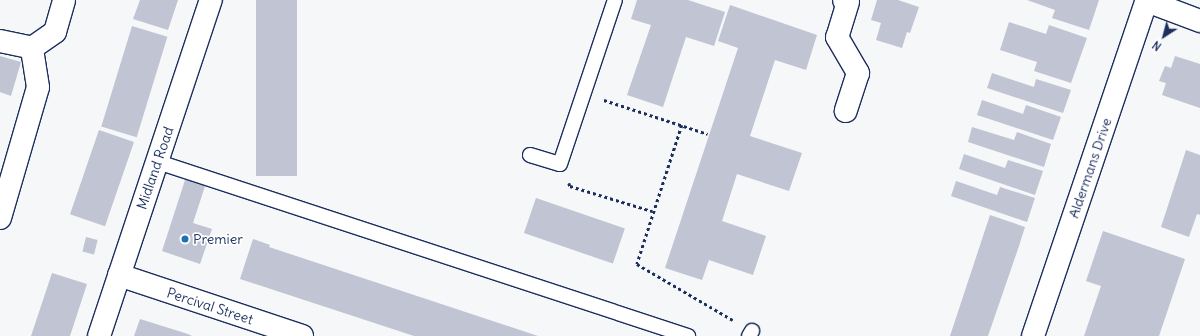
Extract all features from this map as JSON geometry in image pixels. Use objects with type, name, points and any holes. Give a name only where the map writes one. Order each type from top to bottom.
[{"type":"street","points":[[0,41],[32,48],[55,32],[64,0]]},
{"type":"street","name":"Midland Road","points":[[99,336],[211,0]]},
{"type":"street","points":[[844,0],[848,2],[838,37],[858,73],[846,111]]},
{"type":"street","points":[[1147,0],[1200,22]]},
{"type":"street","name":"Aldermans Drive","points":[[1033,336],[1147,0]]},
{"type":"street","points":[[0,218],[38,86],[32,48]]},
{"type":"street","name":"Percival Street","points":[[119,276],[302,336]]},
{"type":"lane","points":[[530,155],[560,164],[582,94],[615,0]]},
{"type":"lane","points":[[158,162],[688,336]]},
{"type":"path","points":[[582,94],[708,134]]},
{"type":"path","points":[[682,125],[652,211],[637,264],[750,333]]},
{"type":"path","points":[[560,164],[570,186],[652,211]]},
{"type":"building","points":[[140,0],[178,0],[168,30],[133,19]]},
{"type":"building","points":[[256,0],[297,0],[297,176],[256,176]]},
{"type":"building","points":[[637,0],[688,0],[725,12],[714,46],[686,37],[663,107],[627,95],[651,25],[631,19]]},
{"type":"building","points":[[877,0],[898,0],[919,7],[910,33],[907,32],[902,48],[876,40],[881,23],[871,20]]},
{"type":"building","points":[[1027,0],[1099,0],[1089,30],[1052,18],[1055,10]]},
{"type":"building","points":[[730,5],[817,35],[806,70],[775,60],[750,136],[802,153],[789,191],[737,174],[722,221],[766,236],[753,275],[709,260],[702,280],[665,268],[738,48],[718,41]]},
{"type":"building","points":[[1009,22],[1046,34],[1049,25],[1087,38],[1071,83],[1034,71],[1037,62],[1000,50]]},
{"type":"building","points":[[132,26],[167,37],[137,137],[101,126]]},
{"type":"building","points":[[0,56],[21,62],[11,96],[0,92]]},
{"type":"building","points":[[1175,56],[1200,64],[1200,108],[1162,95],[1166,83],[1159,81],[1165,66],[1171,68]]},
{"type":"building","points":[[992,73],[1034,87],[1036,79],[1071,90],[1063,113],[987,88]]},
{"type":"building","points":[[982,100],[1023,114],[1026,105],[1061,117],[1053,140],[977,115]]},
{"type":"building","points":[[972,127],[1014,140],[1017,132],[1051,144],[1044,167],[968,142]]},
{"type":"building","points":[[99,130],[134,142],[105,226],[70,214]]},
{"type":"building","points":[[1186,150],[1200,155],[1200,215],[1197,214],[1189,237],[1161,227]]},
{"type":"building","points":[[964,154],[1005,168],[1008,160],[1043,171],[1035,195],[959,169]]},
{"type":"building","points":[[186,177],[206,183],[193,223],[212,229],[200,264],[162,251]]},
{"type":"building","points":[[956,181],[997,195],[1000,187],[1035,198],[1027,222],[951,196]]},
{"type":"building","points":[[536,198],[625,229],[613,264],[524,233]]},
{"type":"building","points":[[990,215],[1025,227],[1019,246],[988,336],[950,336]]},
{"type":"building","points":[[1103,231],[1185,259],[1159,336],[1084,336],[1101,286],[1086,281]]},
{"type":"building","points":[[86,237],[98,240],[94,254],[82,252]]},
{"type":"building","points":[[253,239],[270,245],[269,247],[538,336],[414,336],[240,279]]},
{"type":"building","points":[[52,273],[87,284],[70,336],[31,336]]},
{"type":"building","points":[[140,319],[188,334],[192,336],[134,336]]},
{"type":"place","name":"Premier","points":[[185,239]]}]
